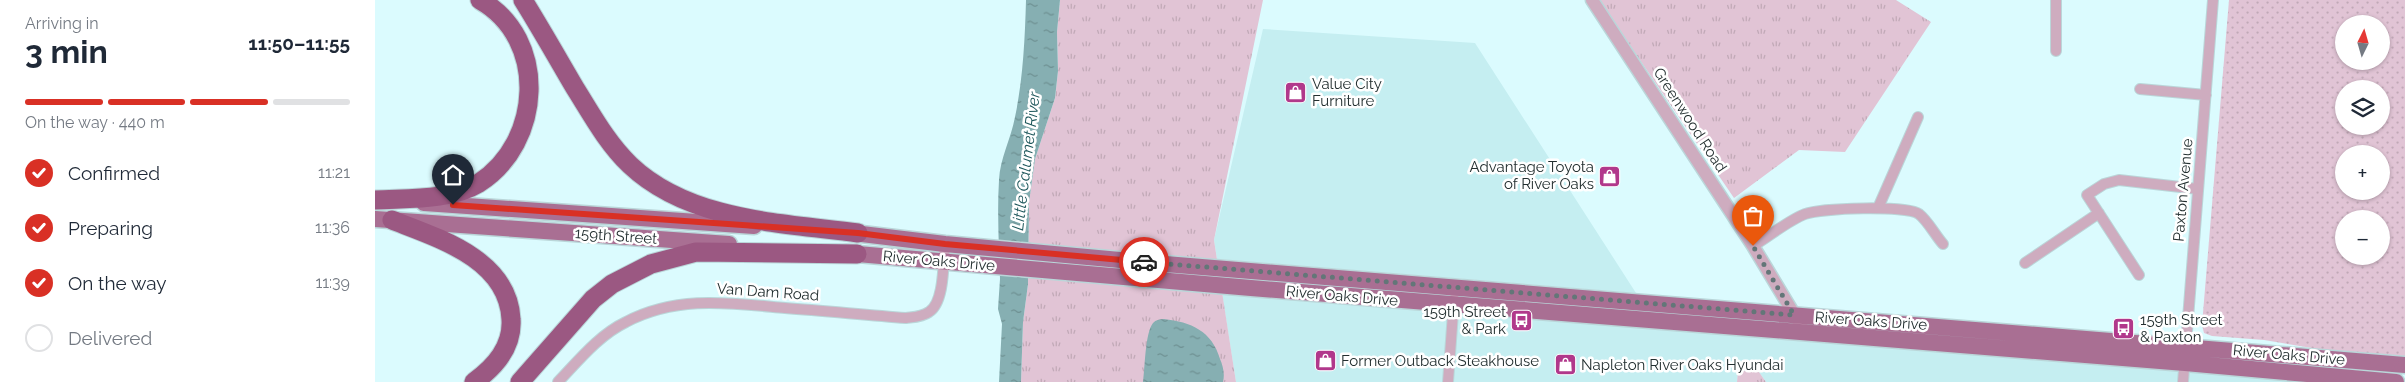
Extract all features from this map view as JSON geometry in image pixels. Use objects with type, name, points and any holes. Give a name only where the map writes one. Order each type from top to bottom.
[{"type":"highway","points":[[375,200],[450,195],[465,190],[491,174],[515,146],[528,114],[529,76],[515,36],[501,16],[480,0]]},
{"type":"highway","points":[[523,0],[603,134],[630,166],[648,180],[709,209],[758,219],[858,233]]},
{"type":"highway","points":[[384,219],[448,242],[475,258],[490,272],[507,298],[512,327],[507,344],[500,358],[486,373],[474,382]]},
{"type":"highway","points":[[520,382],[593,299],[612,284],[651,264],[696,252],[857,254]]},
{"type":"main road","name":"159th Street","points":[[375,200],[858,233]]},
{"type":"main road","name":"159th Street","points":[[384,219],[857,254]]},
{"type":"main road","name":"River Oaks Drive","points":[[858,233],[945,244],[1073,256],[2405,365]]},
{"type":"main road","name":"River Oaks Drive","points":[[857,254],[2396,382]]},
{"type":"street","name":"Greenwood Road","points":[[1592,0],[1753,246],[1806,334]]},
{"type":"street","points":[[2056,0],[2056,50]]},
{"type":"street","name":"Paxton Avenue","points":[[2183,382],[2213,0]]},
{"type":"street","points":[[2140,88],[2206,95]]},
{"type":"street","points":[[1878,208],[1918,117]]},
{"type":"street","points":[[2139,275],[2087,195],[2104,184],[2119,180],[2198,189]]},
{"type":"street","points":[[1753,246],[1805,214],[1826,210],[1878,208],[1904,209],[1918,214],[1943,244]]},
{"type":"street","points":[[2025,263],[2099,214]]},
{"type":"street","name":"Van Dam Road","points":[[558,382],[612,330],[647,312],[669,306],[717,302],[906,318],[920,316],[931,311],[938,300],[942,285],[945,244]]},
{"type":"street","points":[[1448,382],[1455,288]]},
{"type":"shaded area","points":[[1263,29],[1475,43],[1636,293],[1217,259],[1214,240]]},
{"type":"shaded area","points":[[1222,293],[2315,382],[1766,382],[1759,372],[1738,370],[1737,382],[1236,382]]},
{"type":"green space","points":[[1060,0],[1263,0],[1214,240],[1236,382],[1021,382],[1023,322],[1028,284],[1029,202],[1035,159],[1055,98],[1058,71],[1057,32]]},
{"type":"green space","points":[[1599,0],[1896,0],[1931,22],[1845,152],[1799,150],[1734,198]]},
{"type":"green space","points":[[2229,0],[2405,0],[2405,357],[2324,350],[2264,340],[2212,336],[2204,333],[2202,325]]},
{"type":"green space","points":[[1738,370],[1759,372],[1766,382],[1737,382]]},
{"type":"water","name":"Little Calumet River","points":[[1026,0],[1060,0],[1057,32],[1058,71],[1055,98],[1035,159],[1029,202],[1028,284],[1023,322],[1021,382],[999,382],[1002,324],[998,309],[1000,279],[999,180],[1001,164],[1018,103],[1022,74]]},
{"type":"water","points":[[1164,319],[1174,320],[1191,326],[1212,341],[1223,367],[1223,382],[1143,382],[1150,328],[1155,321]]},
{"type":"way so far","points":[[1144,262],[1794,315],[1753,246]]},
{"type":"place","name":"Value City Furniture","points":[[1296,93]]},
{"type":"place","name":"Advantage Toyota of River Oaks","points":[[1610,176]]},
{"type":"place","name":"159th Street & Park","points":[[1522,321]]},
{"type":"place","name":"159th Street & Paxton","points":[[2124,329]]},
{"type":"place","name":"Former Outback Steakhouse","points":[[1325,361]]},
{"type":"place","name":"Napleton River Oaks Hyundai","points":[[1565,365]]},
{"type":"route","points":[[453,205],[858,233],[945,244],[1144,262]]}]
